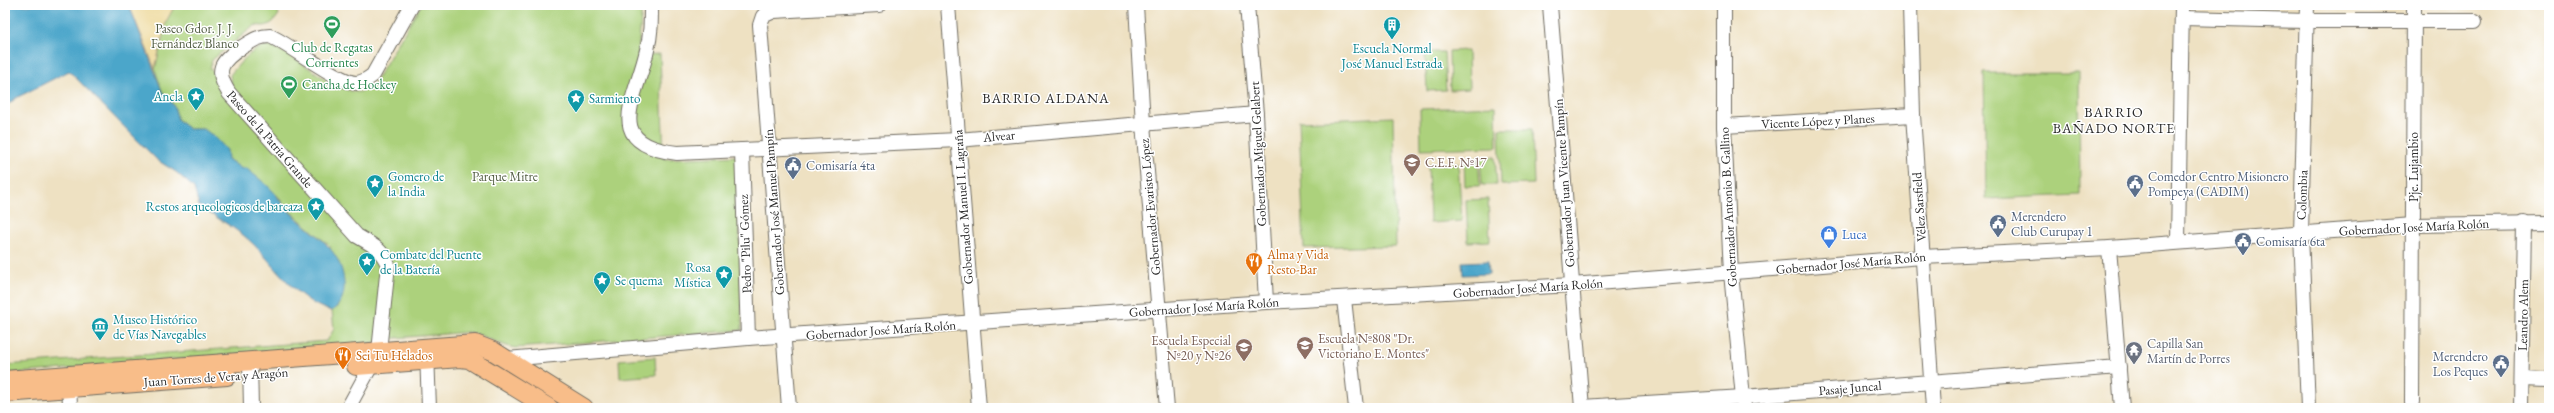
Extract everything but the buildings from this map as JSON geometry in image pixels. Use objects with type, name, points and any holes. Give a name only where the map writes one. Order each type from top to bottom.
[{"type":"main road","points":[[427,354],[475,344],[485,346],[584,408]]},
{"type":"main road","name":"Juan Torres de Vera y Aragón","points":[[5,380],[69,381],[427,354]]},
{"type":"main road","points":[[427,354],[469,359],[549,408]]},
{"type":"main road","name":"Juan Torres de Vera y Aragón","points":[[5,393],[69,381]]},
{"type":"street","name":"Paseo de la Patria Grande","points":[[375,358],[388,265],[384,255],[378,248],[357,236],[228,93],[221,81],[221,68],[226,58],[258,36],[270,36],[340,78],[356,83],[366,81],[373,74],[412,5]]},
{"type":"street","points":[[650,5],[652,27],[647,51],[628,112],[628,125],[645,145],[658,151],[677,153],[742,150]]},
{"type":"street","name":"Gobernador José Manuel Pampín","points":[[789,408],[760,25],[763,16],[774,11],[879,5]]},
{"type":"street","name":"Gobernador Manuel I. Lagraña","points":[[948,5],[979,408]]},
{"type":"street","name":"Gobernador Evaristo López","points":[[1136,5],[1143,124],[1167,408]]},
{"type":"street","name":"Gobernador Miguel Gelabert","points":[[1247,5],[1256,114],[1266,302]]},
{"type":"street","name":"Gobernador Juan Vicente Pampín","points":[[1550,5],[1582,408]]},
{"type":"street","name":"Gobernador Antonio B. Gallino","points":[[1724,5],[1724,126],[1731,273],[1744,403]]},
{"type":"street","name":"Vélez Sarsfield","points":[[1910,5],[1913,115],[1933,408]]},
{"type":"street","name":"Colombia","points":[[2307,5],[2301,233],[2308,408]]},
{"type":"street","name":"Pje. Lujambio","points":[[2412,402],[2414,5]]},
{"type":"street","points":[[2178,241],[2182,11],[2307,22],[2414,20],[2475,21]]},
{"type":"street","name":"Alvear","points":[[742,150],[958,140],[1256,114]]},
{"type":"street","name":"Vicente López y Planes","points":[[1724,126],[1913,115]]},
{"type":"street","name":"Pedro \"Pilu\" Gómez","points":[[742,150],[748,338]]},
{"type":"street","name":"Leandro Alem","points":[[2521,408],[2524,222]]},
{"type":"street","name":"Gobernador José María Rolón","points":[[507,359],[748,338],[972,324],[1266,302],[1344,299],[1572,285],[1922,257],[2109,248],[2178,241],[2413,225],[2549,222]]},
{"type":"street","points":[[2109,248],[2122,408]]},
{"type":"street","points":[[1344,299],[1356,408]]},
{"type":"street","points":[[427,354],[429,408]]},
{"type":"street","points":[[348,408],[375,358]]},
{"type":"street","name":"Pasaje Juncal","points":[[1582,408],[1744,403],[1931,380],[2119,367]]},
{"type":"street","points":[[250,368],[251,408]]},
{"type":"street","points":[[2522,379],[2549,380]]},
{"type":"street","points":[[69,381],[70,408]]},
{"type":"green space","name":"Parque Mitre","points":[[175,5],[274,5],[279,14],[272,23],[263,26],[256,25],[212,60],[210,69],[232,88],[230,75],[251,53],[267,45],[289,55],[336,85],[347,90],[357,92],[366,90],[373,85],[421,5],[642,5],[638,55],[660,54],[664,159],[738,156],[742,330],[515,348],[470,332],[395,338],[370,343],[5,374],[5,365],[327,341],[334,329],[332,311],[338,306],[330,246],[285,207],[278,196],[228,159],[204,129],[189,129],[178,120],[174,106],[162,91],[155,69],[166,22]]},
{"type":"green space","points":[[1468,50],[1469,89],[1450,90],[1449,51]]},
{"type":"green space","points":[[1425,52],[1444,52],[1446,90],[1427,91]]},
{"type":"green space","points":[[1984,73],[2079,73],[2080,195],[1986,199]]},
{"type":"green space","points":[[1496,106],[1497,147],[1421,149],[1420,109]]},
{"type":"green space","points":[[1393,117],[1396,246],[1304,248],[1299,121]]},
{"type":"green space","points":[[1499,129],[1532,129],[1534,184],[1501,185]]},
{"type":"green space","points":[[1495,157],[1497,185],[1482,185],[1480,158]]},
{"type":"green space","points":[[1478,158],[1480,186],[1465,186],[1464,159]]},
{"type":"green space","points":[[1458,163],[1462,221],[1430,223],[1428,165]]},
{"type":"green space","points":[[1488,199],[1490,241],[1468,242],[1466,200]]},
{"type":"green space","points":[[655,357],[656,375],[620,378],[619,360]]},
{"type":"sand","points":[[129,5],[175,5],[166,22],[155,69]]},
{"type":"water","points":[[5,5],[129,5],[162,91],[174,106],[178,120],[189,129],[204,129],[216,138],[227,150],[228,159],[242,169],[246,168],[267,185],[285,207],[322,240],[337,258],[342,269],[344,282],[342,298],[338,305],[332,311],[318,306],[306,299],[284,278],[254,244],[232,227],[199,206],[194,188],[176,172],[157,160],[69,71],[16,98],[5,107]]},
{"type":"water","points":[[1488,261],[1489,274],[1463,275],[1462,262]]},
{"type":"place","name":"Club de Regatas Corrientes","points":[[332,39]]},
{"type":"place","name":"Escuela Normal José Manuel Estrada","points":[[1392,40]]},
{"type":"place","name":"Cancha de Hockey","points":[[289,99]]},
{"type":"place","name":"Ancla","points":[[196,111]]},
{"type":"place","name":"Sarmiento","points":[[576,113]]},
{"type":"place","name":"C.E.F. Nº17","points":[[1412,177]]},
{"type":"place","name":"Comisaría 4ta","points":[[793,180]]},
{"type":"place","name":"Gomero de la India","points":[[375,198]]},
{"type":"place","name":"Comedor Centro Misionero Pompeya (CADIM)","points":[[2135,198]]},
{"type":"place","name":"Restos arqueologicos de barcaza","points":[[316,221]]},
{"type":"place","name":"Merendero Club Curupay 1","points":[[1998,238]]},
{"type":"place","name":"Luca","points":[[1829,249]]},
{"type":"place","name":"Comisaría 6ta","points":[[2243,256]]},
{"type":"place","name":"Combate del Puente de la Batería","points":[[367,276]]},
{"type":"place","name":"Alma y Vida Resto-Bar","points":[[1254,276]]},
{"type":"place","name":"Rosa Mística","points":[[724,289]]},
{"type":"place","name":"Se quema","points":[[602,295]]},
{"type":"place","name":"Museo Histórico de Vías Navegables","points":[[100,341]]},
{"type":"place","name":"Escuela Nº808 \"Dr. Victoriano E. Montes\"","points":[[1305,360]]},
{"type":"place","name":"Escuela Especial Nº20 y Nº26","points":[[1244,362]]},
{"type":"place","name":"Capilla San Martín de Porres","points":[[2134,365]]},
{"type":"place","name":"Sei Tu Helados","points":[[343,370]]},
{"type":"place","name":"Merendero Los Peques","points":[[2501,378]]},
{"type":"district","name":"BARRIO ALDANA","points":[[1046,98]]},
{"type":"district","name":"BARRIO BAÑADO NORTE","points":[[2114,120]]},
{"type":"park label","name":"Paseo Gdor. J. J. Fernández Blanco","points":[[195,36]]}]
